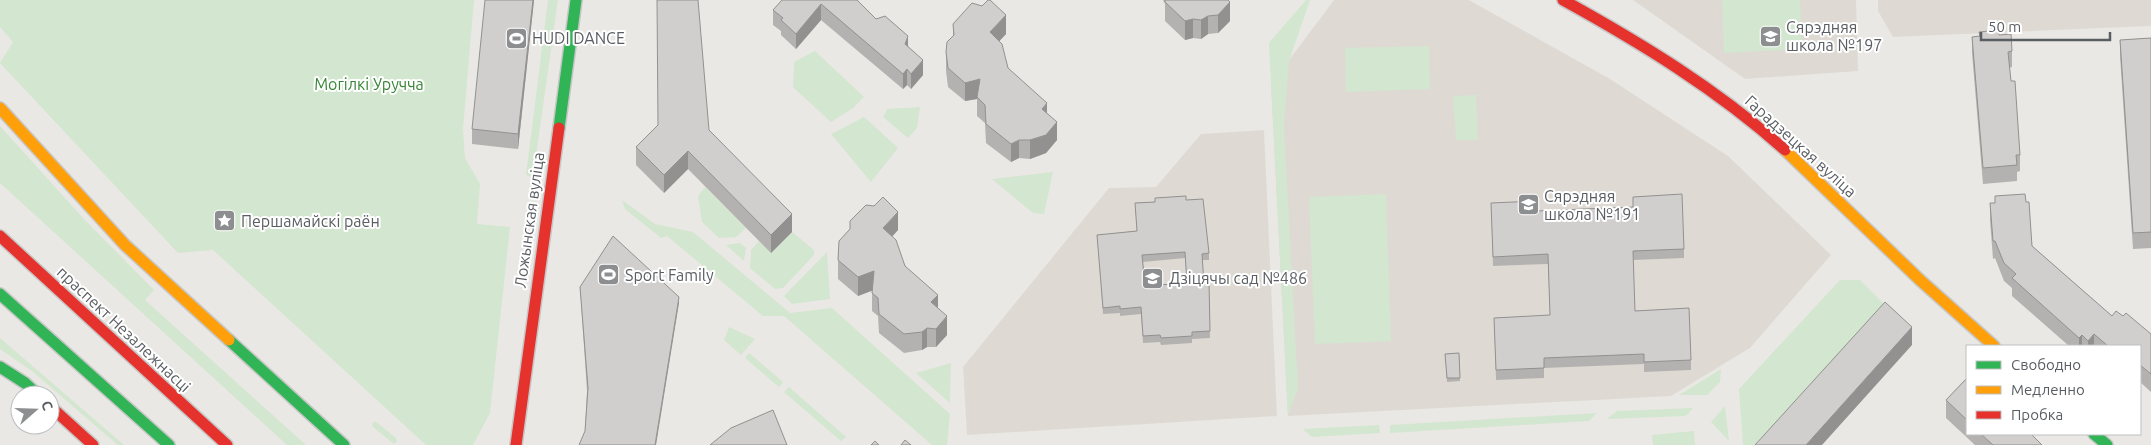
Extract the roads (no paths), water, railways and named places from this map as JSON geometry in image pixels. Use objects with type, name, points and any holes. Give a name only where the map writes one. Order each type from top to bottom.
[{"type":"main road","name":"Ложынская вуліца","points":[[516,445],[576,0]]},
{"type":"main road","name":"Гарадзецкая вуліца","points":[[1563,0],[1634,39],[1721,97],[1758,126],[1849,210],[1912,272],[1993,345]]},
{"type":"main road","points":[[0,108],[125,245],[344,445]]},
{"type":"main road","name":"праспект Незалежнасці","points":[[0,236],[226,445]]},
{"type":"main road","points":[[0,294],[169,445]]},
{"type":"main road","points":[[0,367],[26,385]]},
{"type":"main road","points":[[60,415],[93,445]]},
{"type":"main road","points":[[2095,435],[2107,445]]},
{"type":"place","name":"Сярэдняя школа №197","points":[[1770,36]]},
{"type":"place","name":"HUDI DANCE","points":[[516,38]]},
{"type":"place","name":"Сярэдняя школа №191","points":[[1528,205]]},
{"type":"place","name":"Першамайскі раён","points":[[225,221]]},
{"type":"place","name":"Sport Family","points":[[609,275]]},
{"type":"place","name":"Дзіцячы сад №486","points":[[1153,278]]},
{"type":"park label","name":"Могілкі Уручча","points":[[369,84]]}]
